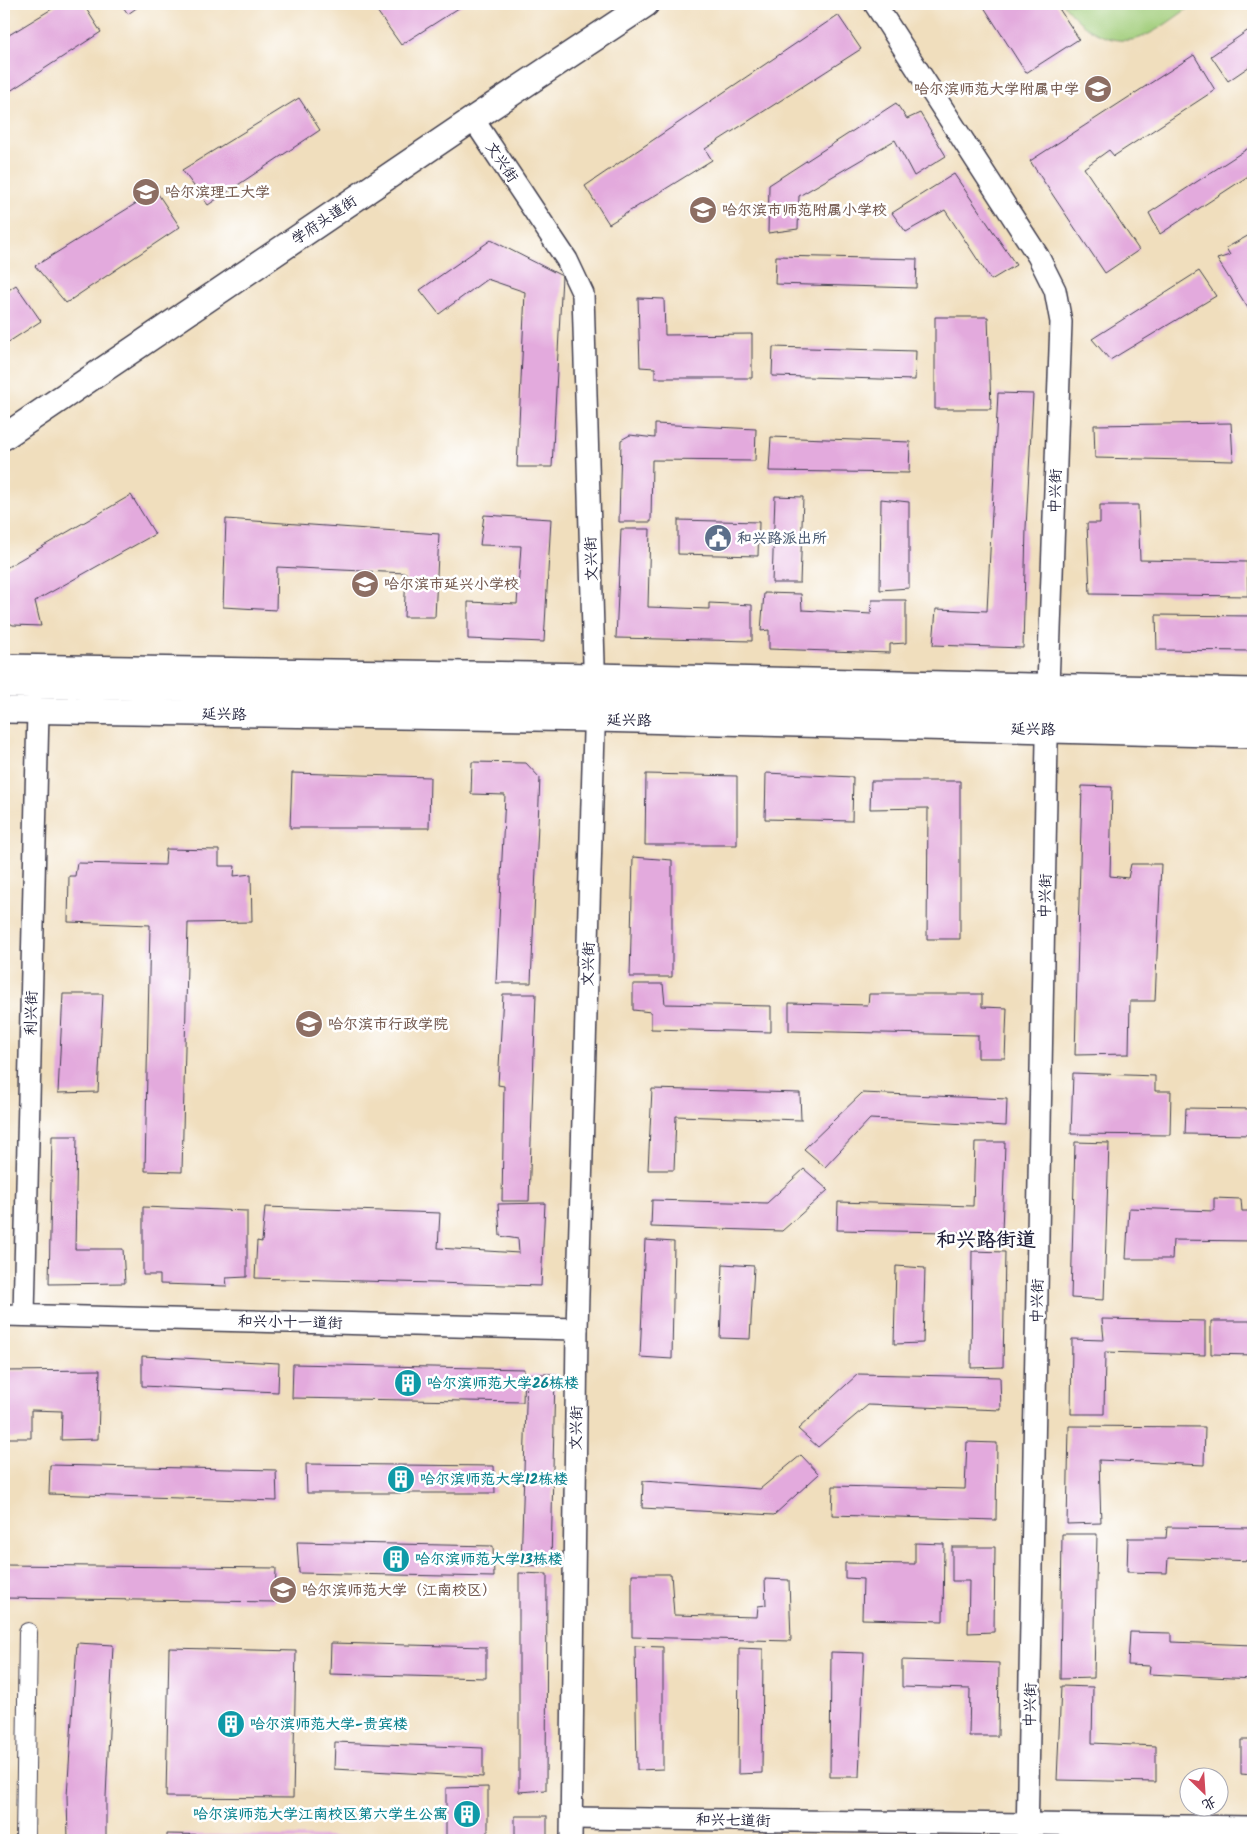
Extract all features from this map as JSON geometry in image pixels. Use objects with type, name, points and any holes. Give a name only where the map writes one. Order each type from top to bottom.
[{"type":"main road","name":"学府头道街","points":[[4,417],[621,4]]},
{"type":"main road","name":"学府头道街","points":[[4,438],[473,119],[646,4]]},
{"type":"main road","name":"延兴路","points":[[4,667],[595,697],[1048,707],[1253,735]]},
{"type":"main road","points":[[4,685],[595,697]]},
{"type":"main road","name":"延兴路","points":[[4,710],[38,711],[595,697],[1048,707],[1253,690]]},
{"type":"main road","points":[[1048,707],[1253,712]]},
{"type":"street","name":"中兴街","points":[[875,4],[1038,256],[1055,290],[1061,322],[1048,707],[1027,1832]]},
{"type":"street","name":"文兴街","points":[[473,119],[567,260],[583,294],[595,697],[577,1329],[571,1840]]},
{"type":"street","name":"利兴街","points":[[14,1315],[38,711]]},
{"type":"street","name":"和兴小十一道街","points":[[14,1315],[577,1329]]},
{"type":"street","points":[[25,1840],[28,1632]]},
{"type":"street","name":"和兴七道街","points":[[572,1818],[1027,1832],[1253,1827]]},
{"type":"green space","points":[[1063,4],[1194,4],[1147,35],[1131,40],[1120,40],[1111,39],[1092,31]]},
{"type":"building","points":[[60,4],[83,4],[101,32],[4,95],[4,38]]},
{"type":"building","points":[[121,4],[142,4],[128,14]]},
{"type":"building","points":[[388,4],[465,4],[401,45],[377,11]]},
{"type":"building","points":[[982,4],[1056,4],[1079,39],[1026,73]]},
{"type":"building","points":[[838,15],[861,49],[705,149],[712,160],[609,224],[585,186]]},
{"type":"building","points":[[1253,27],[1253,64],[1228,81],[1211,56]]},
{"type":"building","points":[[1194,55],[1215,90],[1114,156],[1109,150],[1084,168],[1139,250],[1105,273],[1030,161]]},
{"type":"building","points":[[299,98],[320,130],[208,205],[182,170]]},
{"type":"building","points":[[896,103],[907,119],[920,113],[946,156],[914,176],[895,140],[799,196],[798,229],[768,233],[769,185]]},
{"type":"building","points":[[1253,145],[1253,173],[1160,234],[1149,213]]},
{"type":"building","points":[[954,174],[1016,265],[991,280],[945,210],[906,232],[892,213]]},
{"type":"building","points":[[156,191],[180,227],[66,303],[35,266]]},
{"type":"building","points":[[1253,233],[1253,316],[1217,259],[1230,255],[1226,248]]},
{"type":"building","points":[[491,240],[562,276],[552,467],[517,467],[525,292],[487,279],[439,314],[420,290]]},
{"type":"building","points":[[776,256],[917,259],[916,288],[775,284]]},
{"type":"building","points":[[1199,271],[1216,296],[1110,360],[1092,339]]},
{"type":"building","points":[[16,285],[41,321],[4,345],[4,293]]},
{"type":"building","points":[[638,298],[664,299],[665,335],[752,334],[752,378],[655,378],[655,368],[640,367]]},
{"type":"building","points":[[935,317],[988,317],[991,409],[935,409]]},
{"type":"building","points":[[773,347],[916,351],[915,380],[772,376]]},
{"type":"building","points":[[998,393],[1033,394],[1026,528],[1023,648],[933,645],[936,609],[987,611]]},
{"type":"building","points":[[1231,423],[1233,461],[1095,458],[1094,425]]},
{"type":"building","points":[[655,424],[756,429],[755,461],[652,460],[651,522],[619,522],[621,440],[630,435],[655,438]]},
{"type":"building","points":[[771,437],[910,442],[909,473],[769,471]]},
{"type":"building","points":[[131,495],[155,534],[35,601],[41,626],[13,625],[4,620],[4,569]]},
{"type":"building","points":[[775,496],[803,497],[800,583],[772,583]]},
{"type":"building","points":[[881,499],[909,502],[909,588],[880,590]]},
{"type":"building","points":[[1100,505],[1138,505],[1140,560],[1247,562],[1248,596],[1090,594],[1087,523],[1100,523]]},
{"type":"building","points":[[484,515],[551,519],[544,642],[468,639],[468,602],[517,604],[521,546],[480,545]]},
{"type":"building","points":[[226,519],[439,534],[435,617],[404,617],[406,573],[277,567],[276,610],[223,607]]},
{"type":"building","name":"和兴路派出所","points":[[678,520],[759,522],[758,556],[678,554]]},
{"type":"building","points":[[621,529],[650,529],[648,607],[709,609],[709,603],[752,605],[752,641],[616,638]]},
{"type":"building","points":[[764,593],[801,594],[802,610],[871,614],[872,600],[906,600],[906,643],[890,644],[890,653],[769,649],[769,630],[761,631]]},
{"type":"building","points":[[1156,615],[1253,616],[1253,651],[1157,650]]},
{"type":"building","points":[[472,762],[526,763],[540,778],[531,983],[496,983],[505,795],[471,794]]},
{"type":"building","points":[[292,773],[430,777],[429,828],[290,828]]},
{"type":"building","points":[[766,773],[853,777],[852,821],[765,819]]},
{"type":"building","points":[[646,774],[737,776],[737,845],[645,845]]},
{"type":"building","points":[[871,781],[960,781],[960,939],[927,939],[928,808],[870,809]]},
{"type":"building","points":[[1082,786],[1112,787],[1110,876],[1128,878],[1131,864],[1161,864],[1155,1001],[1130,1001],[1129,1054],[1075,1055]]},
{"type":"building","points":[[166,849],[219,850],[219,866],[235,866],[234,876],[251,874],[252,922],[188,923],[182,1172],[145,1171],[150,925],[68,922],[69,876],[75,876],[77,863],[165,865]]},
{"type":"building","points":[[633,857],[672,860],[672,977],[630,977]]},
{"type":"building","points":[[633,984],[663,984],[665,1004],[771,1006],[771,1032],[651,1029],[651,1012],[633,1010]]},
{"type":"building","points":[[63,994],[103,994],[98,1092],[58,1093]]},
{"type":"building","points":[[503,994],[536,994],[529,1201],[502,1201],[504,1086],[498,1085]]},
{"type":"building","points":[[869,994],[982,994],[982,1007],[1007,1008],[1005,1058],[978,1058],[978,1035],[789,1031],[789,1003],[868,1005]]},
{"type":"building","points":[[1073,1073],[1155,1076],[1155,1091],[1171,1091],[1170,1135],[1071,1134]]},
{"type":"building","points":[[652,1089],[800,1093],[801,1120],[676,1116],[674,1170],[648,1170]]},
{"type":"building","points":[[862,1093],[1007,1099],[1006,1126],[870,1119],[825,1167],[804,1149]]},
{"type":"building","points":[[1186,1108],[1253,1109],[1253,1135],[1185,1134]]},
{"type":"building","points":[[52,1136],[77,1136],[75,1249],[123,1249],[125,1283],[49,1284]]},
{"type":"building","points":[[975,1142],[1005,1142],[1002,1233],[837,1230],[838,1202],[973,1206]]},
{"type":"building","points":[[1075,1142],[1109,1143],[1104,1300],[1071,1298]]},
{"type":"building","points":[[804,1169],[828,1190],[782,1231],[651,1227],[652,1200],[767,1203]]},
{"type":"building","points":[[1214,1198],[1241,1199],[1242,1211],[1253,1211],[1253,1241],[1173,1240],[1172,1259],[1126,1259],[1129,1208],[1214,1211]]},
{"type":"building","points":[[545,1203],[541,1286],[255,1278],[257,1241],[262,1242],[265,1207],[440,1213],[438,1248],[519,1253],[518,1239],[500,1236],[498,1204]]},
{"type":"building","points":[[143,1207],[247,1211],[247,1277],[226,1278],[227,1286],[160,1284],[160,1275],[143,1275]]},
{"type":"building","points":[[645,1240],[674,1242],[672,1359],[640,1357]]},
{"type":"building","points":[[972,1251],[1005,1252],[1003,1367],[971,1368]]},
{"type":"building","points":[[723,1264],[754,1266],[750,1339],[720,1338]]},
{"type":"building","points":[[896,1266],[925,1268],[923,1343],[894,1344]]},
{"type":"building","points":[[1102,1319],[1205,1321],[1205,1355],[1105,1352],[1104,1414],[1071,1414],[1072,1339],[1104,1340]]},
{"type":"building","points":[[1211,1321],[1253,1321],[1253,1355],[1211,1354]]},
{"type":"building","points":[[142,1356],[279,1363],[278,1392],[142,1386]]},
{"type":"building","name":"哈尔滨师范大学26栋楼","points":[[293,1364],[524,1369],[523,1402],[292,1398]]},
{"type":"building","points":[[100,1370],[98,1439],[61,1440],[62,1411],[31,1410],[31,1438],[4,1438],[4,1371]]},
{"type":"building","points":[[527,1374],[555,1374],[551,1565],[521,1566]]},
{"type":"building","points":[[858,1374],[1000,1377],[1001,1410],[868,1405],[818,1447],[798,1429]]},
{"type":"building","points":[[1069,1426],[1205,1427],[1204,1465],[1099,1460],[1101,1523],[1067,1524]]},
{"type":"building","points":[[967,1442],[997,1443],[996,1520],[832,1515],[833,1486],[965,1489]]},
{"type":"building","points":[[801,1455],[819,1474],[774,1515],[642,1508],[643,1481],[760,1489]]},
{"type":"building","name":"哈尔滨师范大学12栋楼","points":[[306,1464],[494,1466],[495,1493],[307,1493]]},
{"type":"building","points":[[50,1465],[276,1470],[277,1501],[49,1494]]},
{"type":"building","points":[[1167,1527],[1253,1528],[1253,1561],[1168,1558],[1167,1573],[1127,1572],[1128,1538],[1166,1538]]},
{"type":"building","points":[[1062,1534],[1097,1534],[1094,1678],[1060,1679]]},
{"type":"building","name":"哈尔滨师范大学13栋楼","points":[[297,1542],[493,1546],[494,1577],[299,1573]]},
{"type":"building","points":[[915,1543],[944,1544],[943,1621],[862,1619],[863,1579],[845,1578],[845,1563],[915,1564]]},
{"type":"building","points":[[952,1547],[995,1547],[994,1632],[968,1633],[969,1581],[952,1581]]},
{"type":"building","points":[[4,1565],[276,1568],[275,1602],[4,1598]]},
{"type":"building","points":[[519,1573],[547,1574],[546,1790],[519,1792]]},
{"type":"building","points":[[632,1574],[671,1574],[674,1615],[757,1617],[758,1606],[766,1605],[765,1579],[789,1580],[791,1641],[632,1637]]},
{"type":"building","points":[[1130,1632],[1171,1633],[1171,1642],[1253,1645],[1253,1679],[1149,1674],[1150,1666],[1128,1665]]},
{"type":"building","points":[[77,1643],[113,1645],[106,1797],[106,1840],[68,1840],[67,1796]]},
{"type":"building","points":[[331,1643],[486,1647],[486,1678],[330,1674]]},
{"type":"building","points":[[635,1646],[663,1647],[663,1769],[637,1770]]},
{"type":"building","name":"哈尔滨师范大学-贵宾楼","points":[[169,1648],[296,1651],[293,1798],[166,1797]]},
{"type":"building","points":[[739,1648],[763,1649],[762,1773],[738,1774]]},
{"type":"building","points":[[831,1652],[864,1653],[859,1777],[830,1777]]},
{"type":"building","points":[[902,1660],[999,1663],[998,1736],[969,1736],[970,1689],[902,1687]]},
{"type":"building","points":[[1061,1686],[1093,1687],[1092,1743],[1156,1746],[1156,1782],[1057,1780]]},
{"type":"building","points":[[1241,1740],[1253,1740],[1253,1775],[1241,1774]]},
{"type":"building","points":[[335,1742],[483,1748],[483,1777],[334,1769]]},
{"type":"building","name":"哈尔滨师范大学江南校区第六学生公寓","points":[[488,1787],[488,1840],[446,1840],[446,1788]]},
{"type":"building","points":[[515,1816],[547,1816],[547,1840],[515,1840]]},
{"type":"building","points":[[167,1834],[387,1838],[387,1840],[167,1840]]},
{"type":"place","name":"哈尔滨师范大学附属中学","points":[[1098,89]]},
{"type":"place","name":"哈尔滨理工大学","points":[[146,192]]},
{"type":"place","name":"哈尔滨市师范附属小学校","points":[[703,210]]},
{"type":"place","name":"和兴路派出所","points":[[718,538]]},
{"type":"place","name":"哈尔滨市延兴小学校","points":[[365,584]]},
{"type":"place","name":"哈尔滨市行政学院","points":[[309,1024]]},
{"type":"place","name":"哈尔滨师范大学26栋楼","points":[[408,1383]]},
{"type":"place","name":"哈尔滨师范大学12栋楼","points":[[401,1479]]},
{"type":"place","name":"哈尔滨师范大学13栋楼","points":[[396,1559]]},
{"type":"place","name":"哈尔滨师范大学（江南校区）","points":[[283,1590]]},
{"type":"place","name":"哈尔滨师范大学-贵宾楼","points":[[231,1724]]},
{"type":"place","name":"哈尔滨师范大学江南校区第六学生公寓","points":[[467,1814]]},
{"type":"district","name":"和兴路街道","points":[[986,1239]]}]
